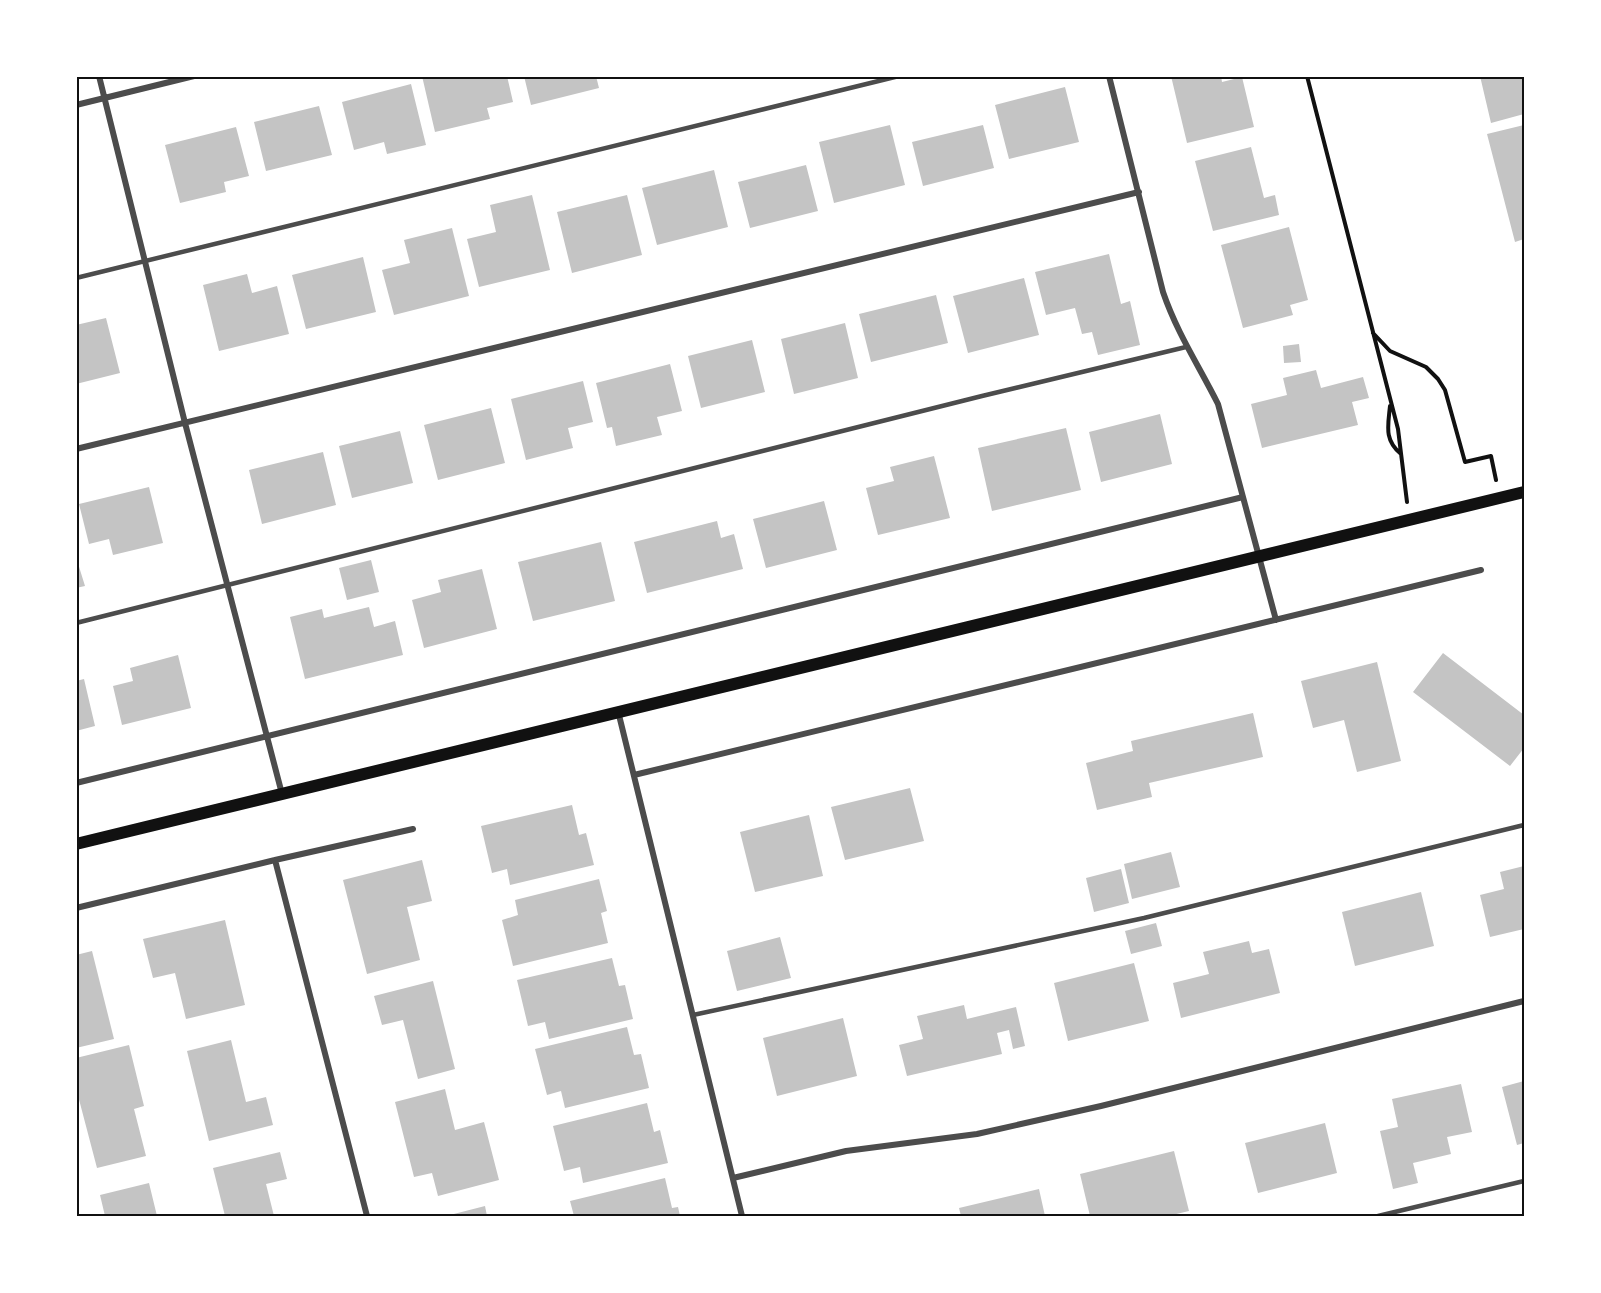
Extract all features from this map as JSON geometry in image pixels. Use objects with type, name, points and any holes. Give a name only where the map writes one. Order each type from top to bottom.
[{"type":"main road","points":[[76,844],[1524,492]]},
{"type":"street","points":[[99,76],[185,423],[282,795]]},
{"type":"street","points":[[76,105],[194,76]]},
{"type":"street","points":[[1109,76],[1163,292],[1172,319],[1218,404],[1276,620]]},
{"type":"street","points":[[76,449],[1138,192]]},
{"type":"street","points":[[76,783],[1243,497]]},
{"type":"street","points":[[634,775],[1481,570]]},
{"type":"street","points":[[618,711],[742,1216]]},
{"type":"street","points":[[76,908],[413,829]]},
{"type":"street","points":[[275,860],[367,1216]]},
{"type":"street","points":[[733,1178],[846,1151],[977,1134],[1101,1106],[1524,1000]]},
{"type":"lane","points":[[76,278],[899,76]]},
{"type":"lane","points":[[76,622],[229,586],[970,399],[1186,347]]},
{"type":"lane","points":[[693,1015],[1144,918],[1524,825]]},
{"type":"lane","points":[[1378,1216],[1524,1181]]},
{"type":"path","points":[[1307,76],[1371,332],[1398,429],[1409,521]]},
{"type":"path","points":[[1371,332],[1390,351],[1426,367],[1438,379],[1445,390],[1465,462],[1491,456],[1500,499]]},
{"type":"path","points":[[1390,402],[1388,431],[1391,446],[1401,454]]},
{"type":"building","points":[[422,76],[507,76],[513,102],[487,108],[490,119],[435,132]]},
{"type":"building","points":[[524,76],[596,76],[599,88],[531,105]]},
{"type":"building","points":[[1171,76],[1221,76],[1222,82],[1242,77],[1254,127],[1187,143]]},
{"type":"building","points":[[1480,76],[1524,76],[1524,114],[1491,123]]},
{"type":"building","points":[[411,84],[426,145],[387,154],[384,142],[354,150],[342,102]]},
{"type":"building","points":[[1065,87],[1079,142],[1009,159],[995,105]]},
{"type":"building","points":[[319,106],[332,155],[266,171],[254,122]]},
{"type":"building","points":[[890,125],[905,185],[834,203],[819,142]]},
{"type":"building","points":[[983,125],[994,168],[923,186],[912,142]]},
{"type":"building","points":[[1524,125],[1524,239],[1515,242],[1487,134]]},
{"type":"building","points":[[236,127],[249,176],[224,182],[226,192],[180,203],[165,145]]},
{"type":"building","points":[[1251,147],[1264,198],[1275,195],[1279,215],[1213,231],[1195,161]]},
{"type":"building","points":[[806,165],[818,211],[750,228],[738,182]]},
{"type":"building","points":[[714,170],[728,227],[657,245],[642,188]]},
{"type":"building","points":[[532,195],[550,270],[479,287],[467,239],[496,232],[490,205]]},
{"type":"building","points":[[627,195],[642,255],[572,273],[557,212]]},
{"type":"building","points":[[1289,227],[1308,300],[1290,305],[1293,315],[1243,328],[1221,245]]},
{"type":"building","points":[[452,228],[469,296],[394,315],[382,270],[410,263],[404,240]]},
{"type":"building","points":[[1109,254],[1121,304],[1130,301],[1140,345],[1098,355],[1092,332],[1082,334],[1075,308],[1046,315],[1035,272]]},
{"type":"building","points":[[363,257],[376,312],[306,329],[292,275]]},
{"type":"building","points":[[247,274],[252,293],[277,286],[289,334],[219,351],[203,285]]},
{"type":"building","points":[[1024,278],[1039,335],[968,353],[953,296]]},
{"type":"building","points":[[936,295],[948,343],[871,362],[859,314]]},
{"type":"building","points":[[106,318],[120,373],[76,384],[76,325]]},
{"type":"building","points":[[845,323],[858,378],[794,394],[781,339]]},
{"type":"building","points":[[752,340],[765,392],[701,408],[688,356]]},
{"type":"building","points":[[1299,344],[1301,362],[1284,363],[1283,346]]},
{"type":"building","points":[[670,364],[682,411],[657,417],[662,435],[616,446],[612,427],[607,428],[596,383]]},
{"type":"building","points":[[1316,370],[1321,388],[1363,377],[1369,398],[1352,402],[1358,425],[1262,448],[1251,404],[1287,395],[1283,378]]},
{"type":"building","points":[[583,381],[593,422],[568,428],[573,448],[526,460],[511,399]]},
{"type":"building","points":[[491,408],[505,463],[438,480],[424,425]]},
{"type":"building","points":[[1160,414],[1172,464],[1101,482],[1089,432]]},
{"type":"building","points":[[1066,428],[1081,490],[992,511],[978,448]]},
{"type":"building","points":[[400,431],[413,483],[352,498],[339,446]]},
{"type":"building","points":[[323,452],[336,505],[262,524],[249,470]]},
{"type":"building","points":[[934,456],[950,518],[878,535],[866,488],[894,481],[890,467]]},
{"type":"building","points":[[149,487],[163,543],[113,555],[109,539],[89,544],[79,504]]},
{"type":"building","points":[[824,501],[837,550],[766,568],[753,519]]},
{"type":"building","points":[[717,521],[721,538],[734,534],[743,569],[647,593],[634,542]]},
{"type":"building","points":[[601,542],[615,601],[533,621],[518,562]]},
{"type":"building","points":[[76,557],[85,586],[76,588]]},
{"type":"building","points":[[371,560],[379,592],[347,600],[339,568]]},
{"type":"building","points":[[482,569],[497,629],[424,648],[412,600],[441,592],[438,580]]},
{"type":"building","points":[[369,607],[374,627],[395,621],[403,655],[305,679],[290,617],[322,609],[324,618]]},
{"type":"building","points":[[1443,653],[1524,715],[1524,748],[1510,766],[1413,692]]},
{"type":"building","points":[[178,655],[191,708],[122,725],[113,686],[133,681],[130,668]]},
{"type":"building","points":[[1377,662],[1401,761],[1357,772],[1344,720],[1313,728],[1301,681]]},
{"type":"building","points":[[84,679],[95,726],[76,731],[76,681]]},
{"type":"building","points":[[1253,713],[1263,757],[1149,783],[1152,797],[1097,810],[1086,763],[1133,751],[1131,741]]},
{"type":"building","points":[[910,788],[924,841],[845,860],[831,807]]},
{"type":"building","points":[[572,805],[579,835],[586,833],[594,865],[510,885],[507,869],[492,873],[481,826]]},
{"type":"building","points":[[809,815],[823,876],[755,892],[740,832]]},
{"type":"building","points":[[1171,852],[1180,887],[1132,899],[1124,864]]},
{"type":"building","points":[[422,860],[432,901],[407,907],[420,960],[367,974],[343,880]]},
{"type":"building","points":[[1524,866],[1524,929],[1490,937],[1480,895],[1504,889],[1500,872]]},
{"type":"building","points":[[1121,869],[1129,903],[1094,912],[1086,878]]},
{"type":"building","points":[[599,879],[607,911],[601,913],[608,943],[513,966],[502,920],[518,915],[515,900]]},
{"type":"building","points":[[1421,892],[1434,946],[1355,966],[1342,912]]},
{"type":"building","points":[[225,920],[245,1005],[186,1019],[175,973],[153,978],[143,939]]},
{"type":"building","points":[[1156,923],[1162,946],[1131,954],[1125,931]]},
{"type":"building","points":[[780,937],[791,978],[737,991],[727,951]]},
{"type":"building","points":[[1249,941],[1252,953],[1269,949],[1280,993],[1181,1018],[1173,983],[1209,974],[1203,952]]},
{"type":"building","points":[[92,951],[114,1039],[76,1048],[76,955]]},
{"type":"building","points":[[612,958],[619,986],[625,985],[633,1019],[549,1039],[545,1022],[528,1026],[517,980]]},
{"type":"building","points":[[1134,963],[1149,1021],[1068,1041],[1054,983]]},
{"type":"building","points":[[433,981],[455,1069],[418,1079],[403,1020],[382,1025],[374,996]]},
{"type":"building","points":[[964,1005],[967,1019],[1016,1007],[1025,1046],[1013,1049],[1009,1030],[997,1033],[1002,1054],[907,1076],[899,1045],[923,1039],[917,1016]]},
{"type":"building","points":[[843,1018],[857,1076],[777,1096],[763,1038]]},
{"type":"building","points":[[627,1027],[634,1055],[641,1054],[649,1088],[565,1108],[561,1091],[547,1095],[535,1049]]},
{"type":"building","points":[[231,1040],[246,1102],[266,1097],[273,1125],[209,1141],[187,1051]]},
{"type":"building","points":[[129,1045],[144,1106],[134,1109],[146,1156],[97,1168],[76,1088],[76,1058]]},
{"type":"building","points":[[1524,1081],[1524,1143],[1517,1145],[1502,1087]]},
{"type":"building","points":[[1461,1084],[1472,1132],[1447,1137],[1451,1154],[1413,1163],[1418,1183],[1393,1189],[1380,1131],[1398,1127],[1392,1099]]},
{"type":"building","points":[[445,1089],[455,1130],[484,1122],[499,1180],[438,1196],[432,1173],[414,1177],[395,1102]]},
{"type":"building","points":[[647,1103],[654,1132],[660,1130],[668,1163],[583,1183],[580,1167],[564,1171],[553,1126]]},
{"type":"building","points":[[1325,1123],[1337,1173],[1258,1193],[1245,1143]]},
{"type":"building","points":[[1174,1151],[1189,1211],[1168,1216],[1090,1216],[1080,1174]]},
{"type":"building","points":[[280,1152],[287,1179],[266,1184],[274,1216],[225,1216],[213,1168]]},
{"type":"building","points":[[665,1178],[672,1208],[678,1207],[680,1216],[574,1216],[570,1201]]},
{"type":"building","points":[[149,1183],[157,1216],[105,1216],[100,1195]]},
{"type":"building","points":[[1039,1189],[1045,1216],[961,1216],[959,1208]]},
{"type":"building","points":[[485,1206],[487,1216],[446,1216]]}]
